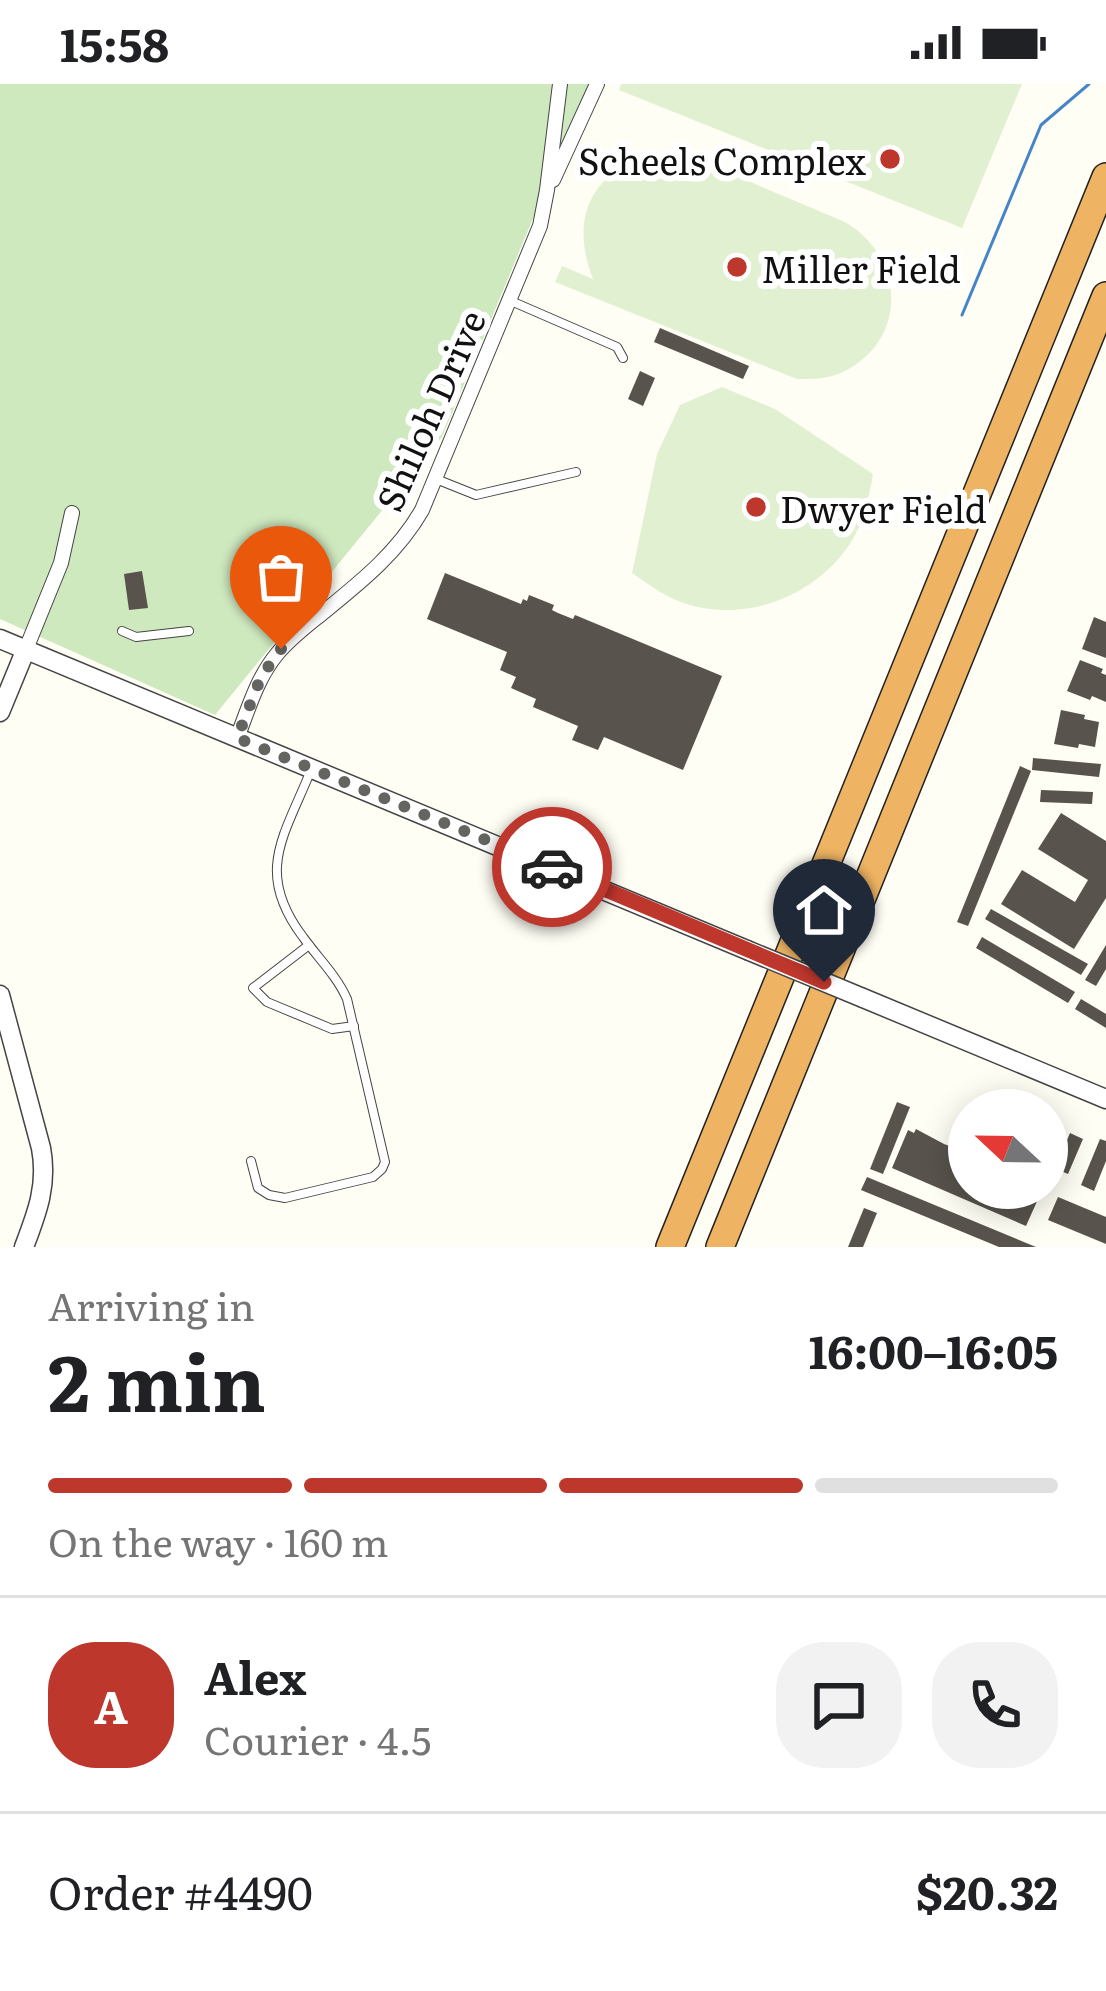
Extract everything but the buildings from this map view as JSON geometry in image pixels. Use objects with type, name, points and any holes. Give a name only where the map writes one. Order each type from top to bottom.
[{"type":"highway","points":[[670,1247],[1106,177]]},
{"type":"highway","points":[[720,1247],[1106,296]]},
{"type":"street","name":"Shiloh Drive","points":[[237,738],[273,658],[374,570],[422,510],[540,226],[560,84]]},
{"type":"street","name":"Shiloh Drive","points":[[547,190],[597,84]]},
{"type":"street","points":[[0,712],[61,562],[72,514]]},
{"type":"street","points":[[0,639],[1106,1099]]},
{"type":"street","points":[[0,994],[44,1171],[41,1202],[24,1247]]},
{"type":"lane","points":[[509,301],[617,347],[623,358]]},
{"type":"lane","points":[[436,479],[476,495],[576,472]]},
{"type":"lane","points":[[122,631],[136,638],[189,631]]},
{"type":"lane","points":[[250,1161],[258,1188],[285,1198],[373,1178],[382,1169],[385,1154],[343,990],[308,945],[277,890],[278,851],[311,769]]},
{"type":"lane","points":[[308,945],[253,988],[267,1002],[332,1029],[355,1026]]},
{"type":"green space","points":[[0,84],[589,84],[442,437],[215,715],[0,619]]},
{"type":"green space","name":"Scheels Complex","points":[[621,84],[1022,84],[962,228],[619,90]]},
{"type":"green space","points":[[677,154],[845,222],[865,237],[888,276],[891,298],[880,340],[864,358],[832,376],[797,379],[555,282],[562,266],[593,279],[585,253],[587,209],[610,176],[628,164]]},
{"type":"green space","name":"Dwyer Field","points":[[722,387],[775,409],[873,474],[858,529],[824,573],[783,598],[737,610],[682,602],[632,573],[657,454],[680,405]]},
{"type":"waterway","points":[[962,315],[1041,125],[1089,84]]},
{"type":"way so far","points":[[281,649],[261,677],[237,738],[552,867]]},
{"type":"place","name":"Scheels Complex","points":[[890,159]]},
{"type":"place","name":"Miller Field","points":[[737,267]]},
{"type":"place","name":"Dwyer Field","points":[[756,507]]},
{"type":"route","points":[[552,867],[824,982]]}]
